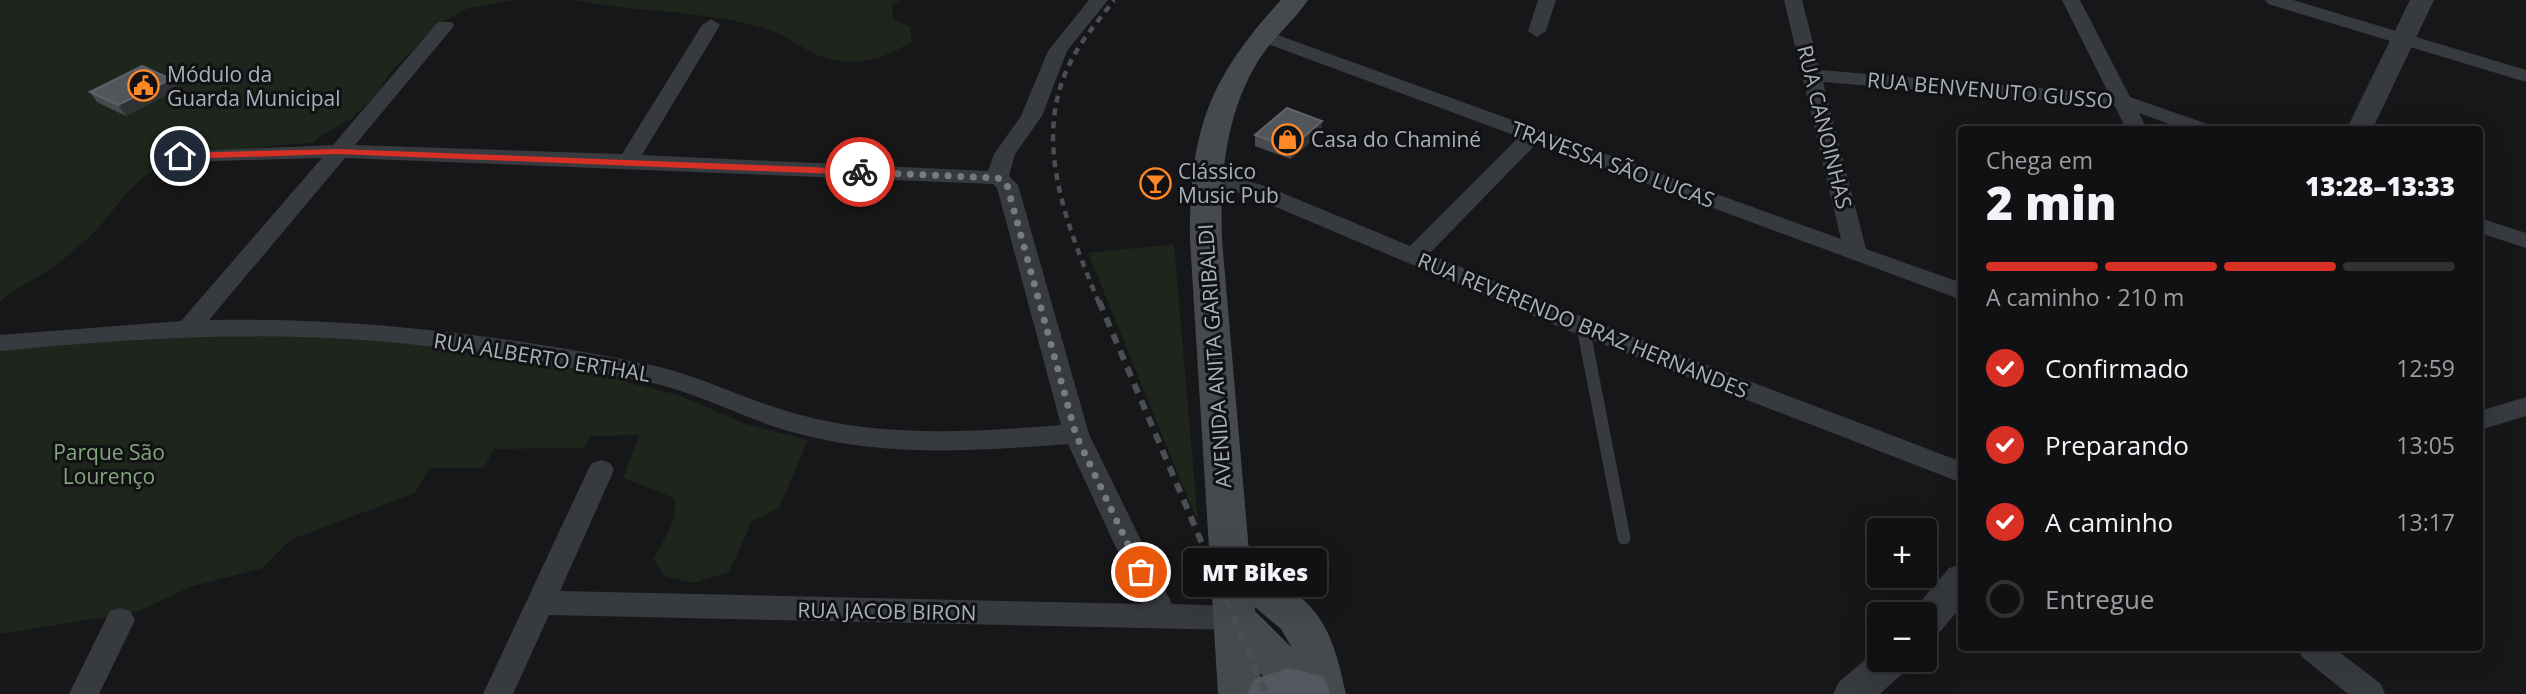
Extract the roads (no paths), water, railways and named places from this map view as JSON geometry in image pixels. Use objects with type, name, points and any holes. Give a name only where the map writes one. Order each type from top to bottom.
[{"type":"main road","name":"AVENIDA ANITA GARIBALDI","points":[[1240,694],[1206,240],[1205,174],[1225,98],[1236,75],[1264,36],[1295,0]]},
{"type":"main road","points":[[1229,570],[1296,615],[1309,633],[1318,656],[1302,693],[1234,618]]},
{"type":"street","points":[[998,178],[999,159],[1021,134],[1034,111],[1056,52],[1067,35],[1099,0]]},
{"type":"street","points":[[1537,32],[1547,0]]},
{"type":"street","name":"RUA CANOINHAS","points":[[1793,0],[1856,254]]},
{"type":"street","points":[[2071,0],[2135,126]]},
{"type":"street","points":[[2274,0],[2526,76]]},
{"type":"street","points":[[2361,126],[2422,0]]},
{"type":"street","points":[[628,161],[711,25]]},
{"type":"street","points":[[189,328],[445,26]]},
{"type":"street","name":"TRAVESSA SÃO LUCAS","points":[[1264,36],[1958,291]]},
{"type":"street","name":"RUA BENVENUTO GUSSO","points":[[1812,75],[2123,101],[2195,126]]},
{"type":"street","points":[[1414,256],[1533,135]]},
{"type":"street","points":[[180,156],[337,152],[628,161],[998,178],[1007,185],[1076,435],[1163,617]]},
{"type":"street","name":"RUA REVERENDO BRAZ HERNANDES","points":[[1205,174],[1260,192],[1583,327],[1958,471]]},
{"type":"street","points":[[2483,226],[2526,241]]},
{"type":"street","name":"RUA ALBERTO ERTHAL","points":[[0,343],[189,328],[320,329],[492,346],[653,374],[707,389],[794,423],[881,440],[985,441],[1076,435]]},
{"type":"street","points":[[2483,420],[2526,406]]},
{"type":"street","points":[[498,694],[601,470]]},
{"type":"street","points":[[1937,609],[1958,584]]},
{"type":"street","name":"RUA JACOB BIRON","points":[[540,603],[1234,618]]},
{"type":"street","points":[[84,694],[120,620]]},
{"type":"street","points":[[2317,651],[2370,694]]},
{"type":"street","points":[[1853,694],[1877,672]]},
{"type":"lane","points":[[1583,327],[1624,538]]},
{"type":"railway","points":[[1099,303],[1076,244],[1058,183],[1054,121],[1059,91],[1071,61],[1085,37],[1114,0]]},
{"type":"railway","points":[[1099,301],[1266,694]]},
{"type":"place","name":"Módulo da Guarda Municipal","points":[[144,86]]},
{"type":"place","name":"Casa do Chaminé","points":[[1288,139]]},
{"type":"place","name":"Clássico Music Pub","points":[[1155,183]]},
{"type":"place","name":"MT Bikes","points":[[1141,572]]},
{"type":"park label","name":"Parque São Lourenço","points":[[109,464]]}]
